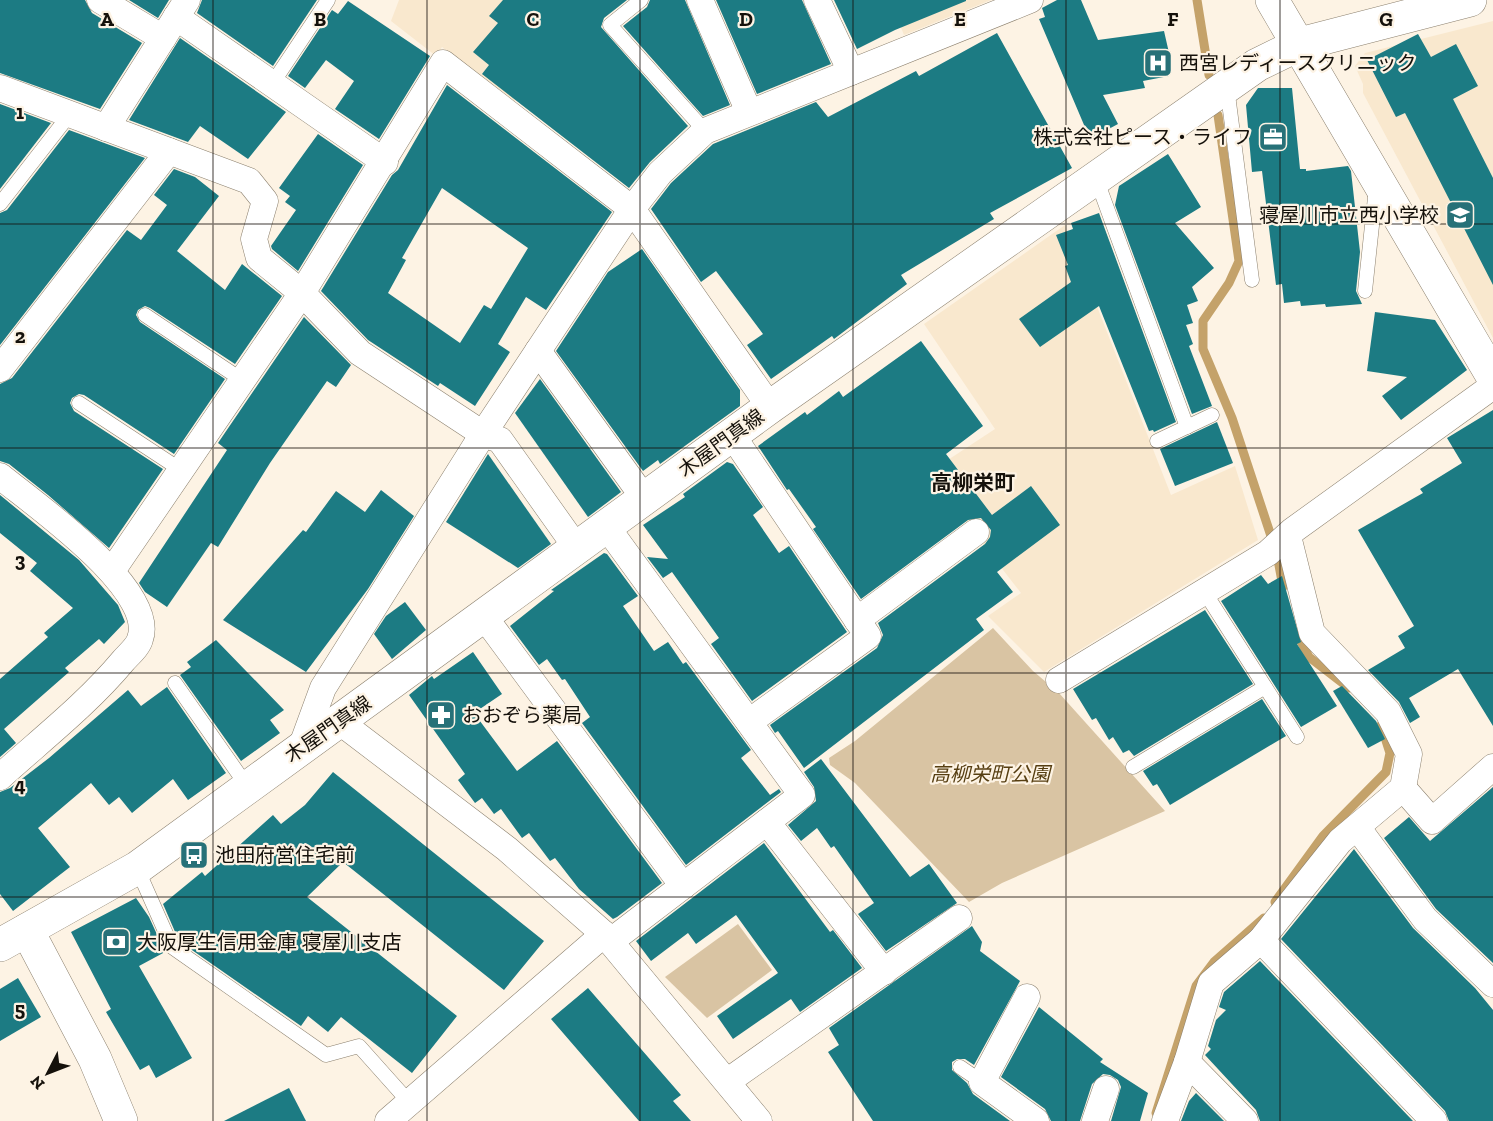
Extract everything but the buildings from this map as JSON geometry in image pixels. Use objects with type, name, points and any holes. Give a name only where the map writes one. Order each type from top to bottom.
[{"type":"main road","points":[[1272,0],[1300,44],[1493,376]]},
{"type":"main road","name":"木屋門真線","points":[[13,938],[136,868],[247,786],[340,722],[483,615],[770,407],[1257,65],[1300,44],[1470,0]]},
{"type":"main road","points":[[13,938],[95,1059],[121,1121]]},
{"type":"street","points":[[100,0],[175,18],[385,162]]},
{"type":"street","points":[[700,0],[749,112]]},
{"type":"street","points":[[817,0],[850,72]]},
{"type":"street","points":[[301,748],[323,688],[483,434],[632,208],[660,173],[705,131],[1030,0]]},
{"type":"street","points":[[106,128],[175,18]]},
{"type":"street","points":[[112,571],[302,293],[385,162],[443,63],[632,208],[770,407]]},
{"type":"street","points":[[0,88],[249,181],[265,201],[254,239],[259,258],[302,293],[360,352],[483,434],[500,440],[576,547]]},
{"type":"street","points":[[0,369],[169,151]]},
{"type":"street","points":[[538,351],[644,498]]},
{"type":"street","points":[[1059,680],[1268,553],[1493,386]]},
{"type":"street","points":[[732,435],[868,636],[749,722]]},
{"type":"street","points":[[0,476],[105,562],[130,595],[142,618],[140,640],[101,687],[0,777]]},
{"type":"street","points":[[388,1121],[607,938],[683,886],[802,795],[606,526]]},
{"type":"street","points":[[857,620],[976,532]]},
{"type":"street","points":[[1165,1121],[1187,1062],[1211,983],[1261,940],[1340,841],[1403,788],[1409,754],[1388,712],[1312,633],[1288,536]]},
{"type":"street","points":[[483,615],[683,886]]},
{"type":"street","points":[[340,722],[507,849],[607,938],[759,1121]]},
{"type":"street","points":[[1403,788],[1432,821],[1493,767]]},
{"type":"street","points":[[767,822],[884,972]]},
{"type":"street","points":[[1356,827],[1425,919],[1493,984]]},
{"type":"street","points":[[728,1081],[959,918]]},
{"type":"street","points":[[1261,940],[1434,1121]]},
{"type":"street","points":[[1027,997],[982,1082],[1036,1121]]},
{"type":"street","points":[[1187,1062],[1245,1121]]},
{"type":"street","points":[[1095,1121],[1106,1089]]},
{"type":"lane","points":[[272,84],[328,0]]},
{"type":"lane","points":[[641,0],[610,26],[705,131]]},
{"type":"lane","points":[[1227,87],[1252,280]]},
{"type":"lane","points":[[0,204],[70,114]]},
{"type":"lane","points":[[1365,291],[1377,177]]},
{"type":"lane","points":[[1096,178],[1187,427]]},
{"type":"lane","points":[[145,315],[242,380]]},
{"type":"lane","points":[[79,404],[181,470]]},
{"type":"lane","points":[[1157,441],[1212,415]]},
{"type":"lane","points":[[1204,591],[1297,737]]},
{"type":"lane","points":[[175,683],[247,786]]},
{"type":"lane","points":[[1133,767],[1265,687]]},
{"type":"lane","points":[[136,868],[172,947],[326,1055],[359,1046],[409,1102]]},
{"type":"lane","points":[[960,1068],[982,1082]]},
{"type":"shaded area","points":[[399,0],[554,0],[552,58],[512,104],[442,47],[436,56],[391,21]]},
{"type":"shaded area","points":[[890,0],[991,0],[904,35]]},
{"type":"shaded area","name":"寝屋川市立西小学校","points":[[1493,21],[1493,338],[1363,93],[1363,84],[1355,66],[1365,53]]},
{"type":"shaded area","points":[[1065,225],[1171,495],[1235,466],[1258,540],[1044,672],[988,616],[1021,593],[928,473],[995,429],[924,324]]},
{"type":"green space","name":"高柳栄町公園","points":[[993,628],[1033,671],[1059,693],[1165,811],[1002,883],[969,902],[855,783],[830,765],[829,758],[855,741]]},
{"type":"green space","points":[[738,924],[772,970],[707,1018],[665,977]]},
{"type":"waterway","points":[[1197,0],[1209,75]]},
{"type":"waterway","points":[[1218,115],[1239,261],[1229,283],[1203,321],[1203,349],[1232,418],[1271,536]]},
{"type":"waterway","points":[[1278,560],[1283,587]]},
{"type":"waterway","points":[[1296,632],[1309,657],[1349,688]]},
{"type":"waterway","points":[[1275,902],[1323,836],[1386,772],[1390,753],[1381,725]]},
{"type":"waterway","points":[[1156,1113],[1196,986],[1214,962],[1264,918]]},
{"type":"place","name":"西宮レディースクリニック","points":[[1158,63]]},
{"type":"place","name":"株式会社ピース・ライフ","points":[[1273,137]]},
{"type":"place","name":"寝屋川市立西小学校","points":[[1460,215]]},
{"type":"place","name":"おおぞら薬局","points":[[441,715]]},
{"type":"place","name":"池田府営住宅前","points":[[194,855]]},
{"type":"place","name":"大阪厚生信用金庫 寝屋川支店","points":[[116,942]]},
{"type":"district","name":"高柳栄町","points":[[973,482]]}]
